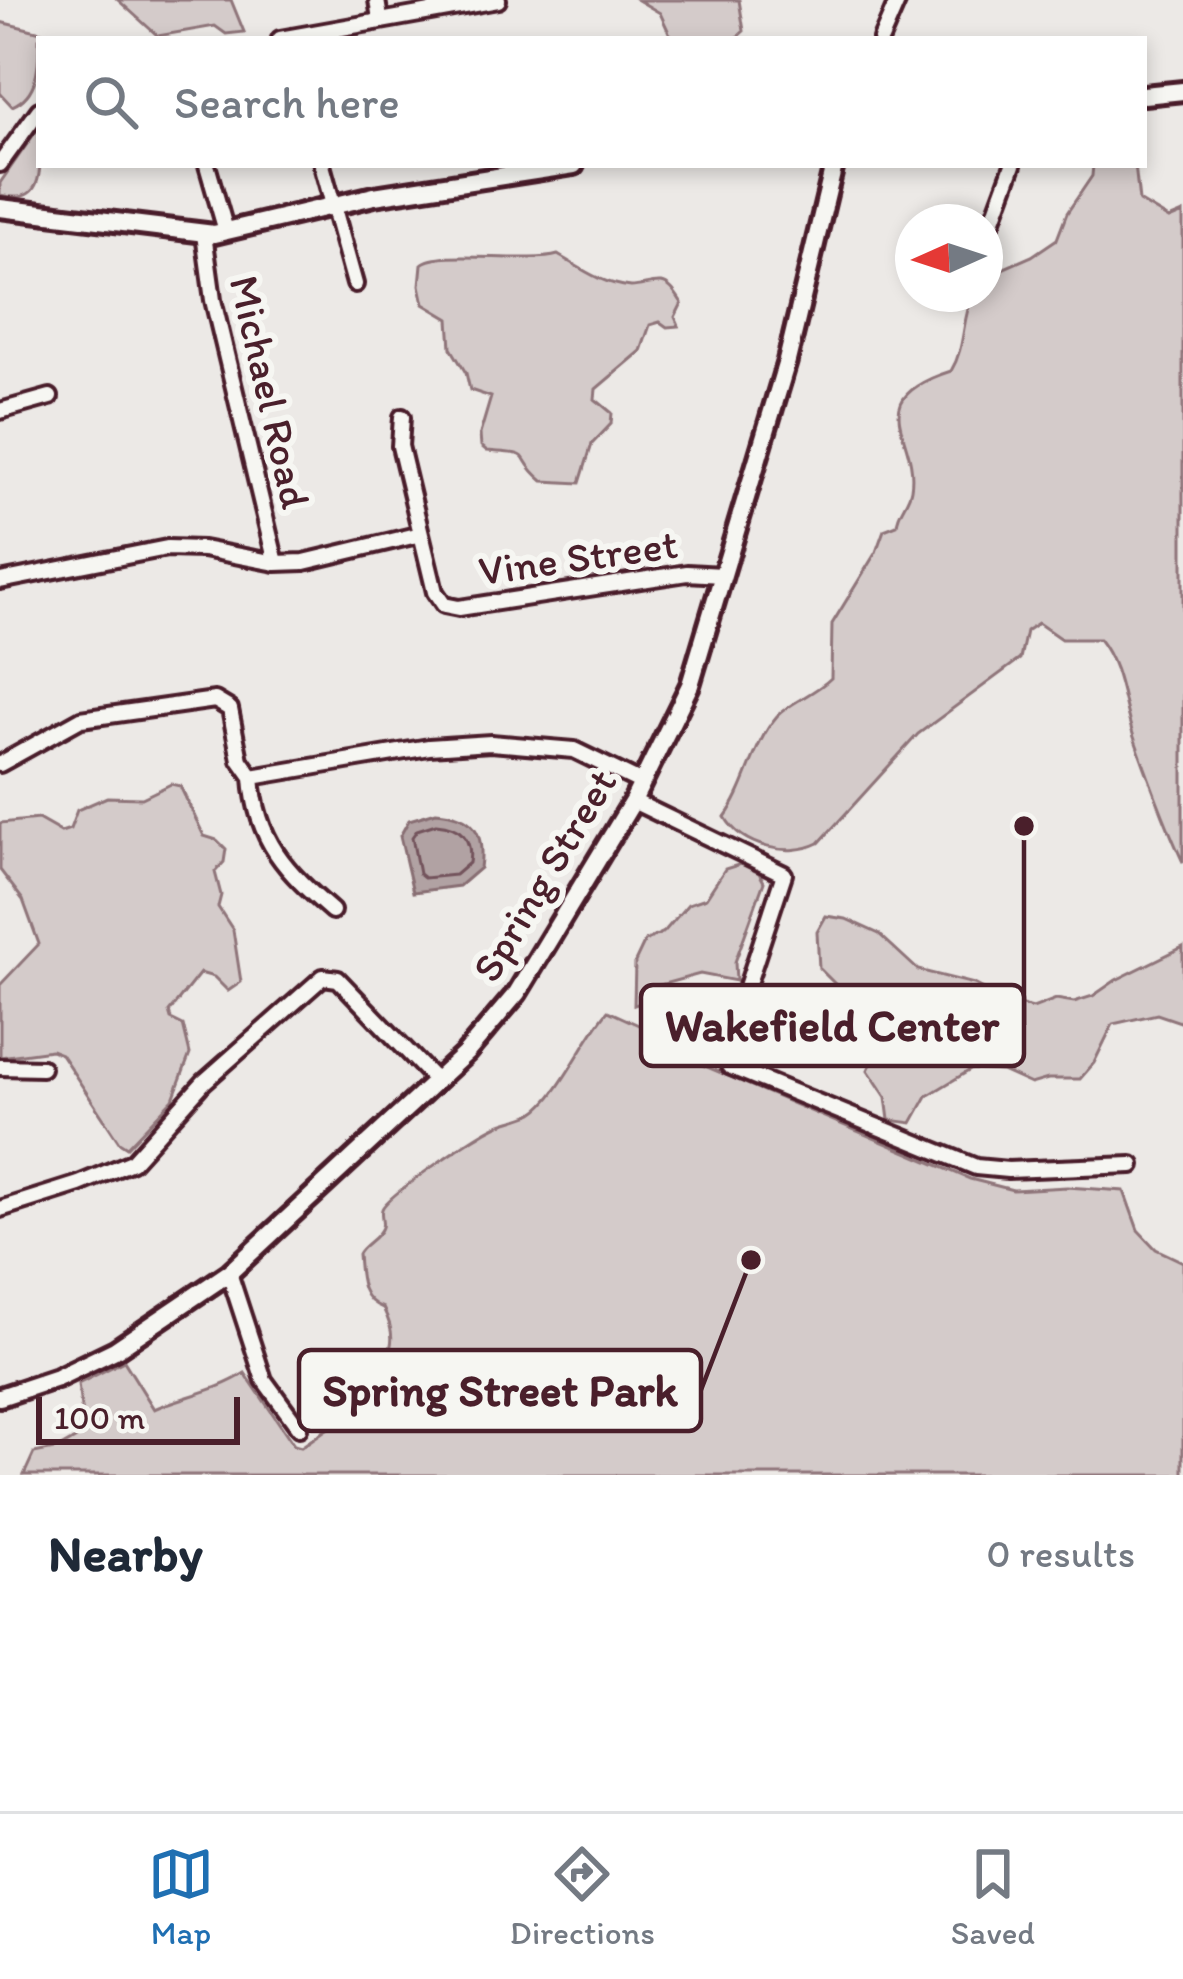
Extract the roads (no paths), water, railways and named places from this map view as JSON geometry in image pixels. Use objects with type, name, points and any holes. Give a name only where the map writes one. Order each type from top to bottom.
[{"type":"street","points":[[377,0],[380,19]]},
{"type":"street","points":[[287,36],[498,0]]},
{"type":"street","points":[[881,36],[898,0]]},
{"type":"street","points":[[1147,95],[1183,91]]},
{"type":"street","points":[[0,164],[36,114]]},
{"type":"street","points":[[208,168],[226,231]]},
{"type":"street","points":[[323,168],[356,284]]},
{"type":"street","points":[[0,208],[204,234],[336,204],[556,168]]},
{"type":"street","name":"Spring Street","points":[[0,1397],[116,1351],[229,1273],[479,1041],[517,993],[637,792],[690,686],[787,361],[833,168]]},
{"type":"street","points":[[998,204],[1011,168]]},
{"type":"street","name":"Michael Road","points":[[204,234],[213,300],[276,563]]},
{"type":"street","points":[[0,411],[50,398]]},
{"type":"street","points":[[0,581],[167,548],[203,549],[276,563],[321,560],[421,534],[400,446],[402,417]]},
{"type":"street","name":"Vine Street","points":[[421,534],[435,592],[444,604],[459,608],[687,573],[722,575]]},
{"type":"street","points":[[0,764],[81,718],[215,700],[230,709],[240,760],[252,777],[263,825],[277,858],[332,910]]},
{"type":"street","points":[[252,777],[429,747],[491,743],[574,750],[637,792],[784,874],[726,1062],[976,1167],[1132,1165]]},
{"type":"street","points":[[0,1209],[132,1162],[204,1082],[305,990],[328,976],[338,979],[436,1082]]},
{"type":"street","points":[[0,1066],[42,1068]]},
{"type":"street","points":[[229,1273],[264,1380],[298,1428]]},
{"type":"water","points":[[436,812],[460,817],[474,828],[481,844],[480,868],[459,886],[413,892],[400,836],[409,820]]},
{"type":"place","name":"Wakefield Center","points":[[1024,826]]},
{"type":"place","name":"Spring Street Park","points":[[751,1260]]}]
